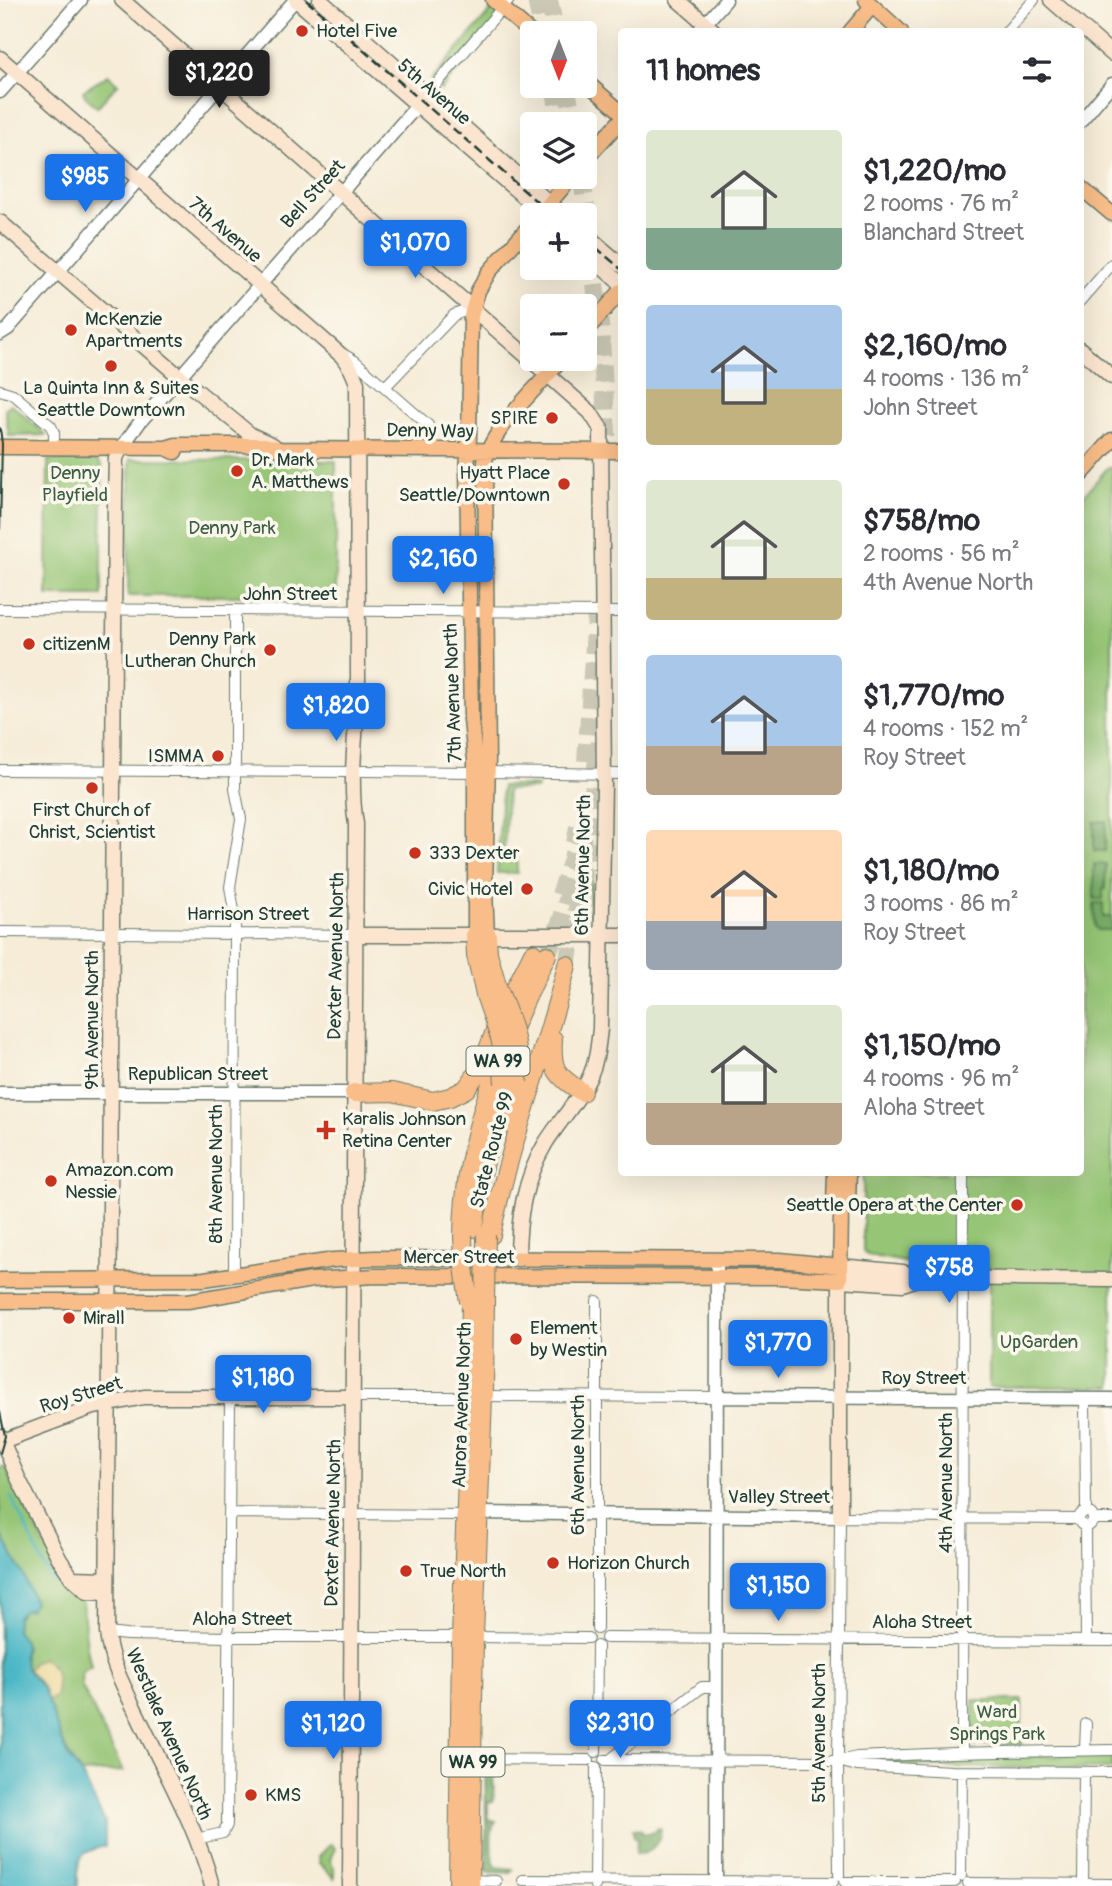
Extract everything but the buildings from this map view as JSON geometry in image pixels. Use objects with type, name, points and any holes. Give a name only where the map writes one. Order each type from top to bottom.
[{"type":"highway","name":"Aurora Avenue North","points":[[466,1884],[468,1637],[477,1396],[474,1305],[481,1179],[511,1082],[491,992],[476,954],[481,935]]},
{"type":"highway","name":"State Route 99","points":[[354,1093],[392,1092],[433,1101],[466,1089],[481,1068],[498,1023],[540,954],[482,1105],[469,1163],[486,1267]]},
{"type":"highway","name":"State Route 99","points":[[479,1235],[506,1168],[567,965]]},
{"type":"highway","points":[[555,1010],[552,1055],[554,1067],[561,1078],[582,1092]]},
{"type":"highway","name":"Aurora Avenue North","points":[[474,1305],[486,1267]]},
{"type":"highway","name":"Aurora Avenue North","points":[[466,1884],[473,1759],[468,1637]]},
{"type":"main road","name":"6th Avenue North","points":[[122,0],[548,375],[595,418],[601,433],[603,773],[600,1029],[594,1065],[582,1092],[548,1139],[532,1171],[520,1218],[518,1259]]},
{"type":"main road","name":"5th Avenue","points":[[295,0],[422,99]]},
{"type":"main road","name":"5th Avenue","points":[[320,0],[531,203]]},
{"type":"main road","points":[[678,0],[705,28]]},
{"type":"main road","points":[[1051,0],[1083,28]]},
{"type":"main road","points":[[853,28],[872,2],[897,28]]},
{"type":"main road","points":[[501,3],[520,22]]},
{"type":"main road","points":[[1084,29],[1112,54]]},
{"type":"main road","name":"7th Avenue","points":[[0,58],[336,351]]},
{"type":"main road","points":[[597,91],[618,109]]},
{"type":"main road","points":[[597,147],[618,123]]},
{"type":"main road","name":"7th Avenue North","points":[[551,203],[562,189]]},
{"type":"main road","points":[[1084,190],[1112,214]]},
{"type":"main road","points":[[0,222],[236,423],[251,435],[280,449]]},
{"type":"main road","name":"7th Avenue North","points":[[482,772],[471,720],[467,470],[470,327],[478,291],[489,272],[520,238]]},
{"type":"main road","points":[[597,244],[618,262]]},
{"type":"main road","points":[[597,263],[618,281]]},
{"type":"main road","points":[[597,319],[618,295]]},
{"type":"main road","name":"Dexter Avenue North","points":[[336,351],[347,362],[357,383],[358,720],[363,734],[358,771],[362,809],[356,824],[350,1886]]},
{"type":"main road","points":[[1084,352],[1112,377]]},
{"type":"main road","points":[[487,450],[501,428],[552,371]]},
{"type":"main road","points":[[236,423],[242,433],[242,445]]},
{"type":"main road","points":[[1084,473],[1106,454],[1112,440]]},
{"type":"main road","name":"Denny Way","points":[[166,448],[176,444],[265,445],[280,449],[618,451]]},
{"type":"main road","name":"Denny Way","points":[[0,447],[166,448],[177,452],[265,454],[280,449]]},
{"type":"main road","name":"9th Avenue North","points":[[107,1586],[114,610],[116,460],[121,448]]},
{"type":"main road","name":"7th Avenue North","points":[[481,935],[487,450]]},
{"type":"main road","points":[[1084,454],[1106,454]]},
{"type":"main road","name":"Harrison Street","points":[[355,935],[618,935]]},
{"type":"main road","name":"5th Avenue North","points":[[835,1176],[834,1203],[841,1212]]},
{"type":"main road","name":"5th Avenue North","points":[[840,1517],[841,1212],[848,1203],[849,1176]]},
{"type":"main road","name":"Mercer Street","points":[[0,1280],[178,1281],[355,1259],[780,1260],[840,1273]]},
{"type":"main road","points":[[518,1259],[522,1265],[597,1266],[660,1277]]},
{"type":"main road","name":"Mercer Street","points":[[0,1301],[202,1300],[290,1283],[355,1276],[660,1277],[903,1272],[919,1278],[1112,1280]]},
{"type":"main road","name":"Roy Street","points":[[1,1440],[108,1402],[144,1396],[354,1397]]},
{"type":"main road","points":[[1,1440],[55,1550],[72,1578],[107,1586]]},
{"type":"main road","name":"Westlake Avenue North","points":[[107,1586],[108,1644],[120,1678],[196,1839],[212,1886]]},
{"type":"street","points":[[0,92],[81,0]]},
{"type":"street","points":[[0,334],[8,329],[295,0]]},
{"type":"street","points":[[707,28],[726,0]]},
{"type":"street","points":[[1010,28],[1034,0]]},
{"type":"street","name":"Bell Street","points":[[121,448],[422,99],[501,3]]},
{"type":"street","points":[[1084,117],[1112,84]]},
{"type":"street","points":[[1084,296],[1112,264]]},
{"type":"street","points":[[385,387],[454,315],[473,308]]},
{"type":"street","name":"7th Avenue","points":[[336,351],[355,361],[428,425]]},
{"type":"street","points":[[0,390],[13,394],[51,426],[54,447]]},
{"type":"street","name":"John Street","points":[[0,609],[618,612]]},
{"type":"street","name":"8th Avenue North","points":[[234,1276],[235,918],[230,887],[241,819],[235,789],[235,611]]},
{"type":"street","points":[[0,770],[618,774]]},
{"type":"street","name":"Harrison Street","points":[[0,932],[355,935]]},
{"type":"street","name":"Republican Street","points":[[0,1093],[354,1093]]},
{"type":"street","name":"4th Avenue North","points":[[962,1753],[963,1176]]},
{"type":"street","points":[[716,1884],[718,1260]]},
{"type":"street","name":"6th Avenue North","points":[[597,1301],[597,1629]]},
{"type":"street","points":[[196,1839],[223,1833],[227,1825],[230,1397]]},
{"type":"street","name":"Roy Street","points":[[354,1397],[1112,1399]]},
{"type":"street","points":[[1085,1398],[1086,1640]]},
{"type":"street","name":"Valley Street","points":[[229,1513],[1112,1520]]},
{"type":"street","name":"5th Avenue North","points":[[839,1882],[840,1517]]},
{"type":"street","points":[[597,1629],[603,1631],[606,1638],[603,1644],[597,1646],[588,1638],[591,1631],[597,1629]]},
{"type":"street","name":"Aloha Street","points":[[107,1633],[229,1637],[588,1638]]},
{"type":"street","name":"Aloha Street","points":[[606,1638],[1112,1641]]},
{"type":"street","points":[[595,1883],[599,1760],[597,1646]]},
{"type":"street","points":[[599,1760],[702,1687],[717,1687]]},
{"type":"street","points":[[1085,1750],[1086,1724]]},
{"type":"street","points":[[473,1759],[838,1760],[857,1756],[1112,1751]]},
{"type":"street","points":[[838,1760],[857,1766],[962,1772],[1112,1772]]},
{"type":"street","points":[[962,1772],[962,1883]]},
{"type":"street","points":[[1083,1885],[1084,1772]]},
{"type":"street","points":[[523,1880],[716,1884],[1112,1884]]},
{"type":"street","points":[[466,1884],[496,1881]]},
{"type":"green space","points":[[500,0],[519,0],[441,90],[431,80]]},
{"type":"green space","points":[[108,75],[118,84],[97,107],[83,91]]},
{"type":"green space","points":[[11,404],[46,435],[9,436],[5,409]]},
{"type":"green space","name":"Denny Park","points":[[130,459],[336,461],[336,596],[128,596]]},
{"type":"green space","name":"Denny Playfield","points":[[48,460],[96,460],[102,466],[102,596],[47,596]]},
{"type":"green space","name":"UpGarden","points":[[1108,467],[1112,467],[1112,1387],[989,1387],[989,1267],[921,1265],[867,1255],[863,1251],[863,1176],[1084,1176],[1084,495]]},
{"type":"green space","points":[[502,786],[537,786],[537,789],[507,790],[504,854],[517,854],[517,873],[497,873]]},
{"type":"green space","points":[[1106,821],[1105,851],[1094,851],[1094,822]]},
{"type":"green space","points":[[591,840],[592,915],[589,915]]},
{"type":"green space","points":[[1094,864],[1106,864],[1103,899],[1094,899]]},
{"type":"green space","points":[[1094,903],[1103,903],[1103,917],[1112,917],[1112,930],[1098,930],[1095,927]]},
{"type":"green space","points":[[5,1467],[69,1591],[82,1599],[91,1667],[82,1672],[81,1685],[123,1771],[81,1773],[65,1747],[45,1695],[27,1669],[25,1647],[16,1631],[17,1617],[23,1610],[23,1574],[0,1532],[0,1468]]},
{"type":"green space","name":"Ward Springs Park","points":[[973,1700],[1022,1700],[1022,1745],[973,1745]]},
{"type":"green space","points":[[1112,1755],[1112,1769],[954,1767],[954,1757]]},
{"type":"green space","points":[[952,1757],[951,1767],[856,1761]]},
{"type":"green space","points":[[485,1769],[492,1770],[493,1773],[494,1798],[493,1802],[488,1802],[488,1819],[496,1821],[491,1837],[493,1858],[497,1867],[513,1869],[511,1873],[487,1872]]},
{"type":"green space","points":[[633,1829],[641,1830],[643,1834],[661,1829],[660,1834],[654,1847],[636,1854],[637,1840]]},
{"type":"green space","points":[[331,1844],[335,1848],[330,1860],[334,1868],[334,1878],[319,1863],[318,1857]]},
{"type":"sand","points":[[42,1658],[54,1669],[57,1680],[55,1697],[48,1701],[43,1688],[28,1670]]},
{"type":"water","points":[[0,1532],[23,1574],[34,1602],[30,1609],[23,1610],[17,1617],[16,1631],[24,1641],[23,1655],[27,1670],[43,1688],[67,1754],[81,1773],[105,1822],[105,1846],[89,1851],[81,1858],[78,1886],[0,1886]]},
{"type":"waterway","points":[[11,1497],[52,1582]]},
{"type":"tunnel","points":[[536,0],[540,21]]},
{"type":"tunnel","points":[[549,0],[553,21]]},
{"type":"tunnel","points":[[556,98],[559,112]]},
{"type":"tunnel","points":[[569,98],[571,112]]},
{"type":"tunnel","points":[[583,189],[600,325],[608,448]]},
{"type":"tunnel","points":[[586,761],[597,600]]},
{"type":"tunnel","points":[[567,965],[583,875],[599,742]]},
{"type":"tunnel","points":[[560,895],[572,859],[578,827]]},
{"type":"tunnel","points":[[547,955],[571,886]]},
{"type":"tram line","points":[[0,428],[0,529]]},
{"type":"tram line","points":[[0,1412],[5,1436],[0,1453]]},
{"type":"railway","points":[[306,0],[538,203]]},
{"type":"railway","points":[[597,248],[618,266]]},
{"type":"place","name":"Hotel Five","points":[[302,31]]},
{"type":"place","name":"McKenzie Apartments","points":[[71,330]]},
{"type":"place","name":"La Quinta Inn & Suites Seattle Downtown","points":[[111,366]]},
{"type":"place","name":"SPIRE","points":[[552,418]]},
{"type":"place","name":"Dr. Mark A. Matthews","points":[[237,471]]},
{"type":"place","name":"Hyatt Place Seattle/Downtown","points":[[564,484]]},
{"type":"place","name":"citizenM","points":[[29,644]]},
{"type":"place","name":"Denny Park Lutheran Church","points":[[270,650]]},
{"type":"place","name":"ISMMA","points":[[218,756]]},
{"type":"place","name":"First Church of Christ, Scientist","points":[[92,788]]},
{"type":"place","name":"333 Dexter","points":[[415,853]]},
{"type":"place","name":"Civic Hotel","points":[[527,889]]},
{"type":"place","name":"Karalis Johnson Retina Center","points":[[326,1130]]},
{"type":"place","name":"Amazon.com Nessie","points":[[51,1181]]},
{"type":"place","name":"Seattle Opera at the Center","points":[[1017,1205]]},
{"type":"place","name":"Mirall","points":[[69,1318]]},
{"type":"place","name":"Element by Westin","points":[[516,1339]]},
{"type":"place","name":"Horizon Church","points":[[553,1563]]},
{"type":"place","name":"True North","points":[[406,1571]]},
{"type":"place","name":"KMS","points":[[251,1795]]}]
